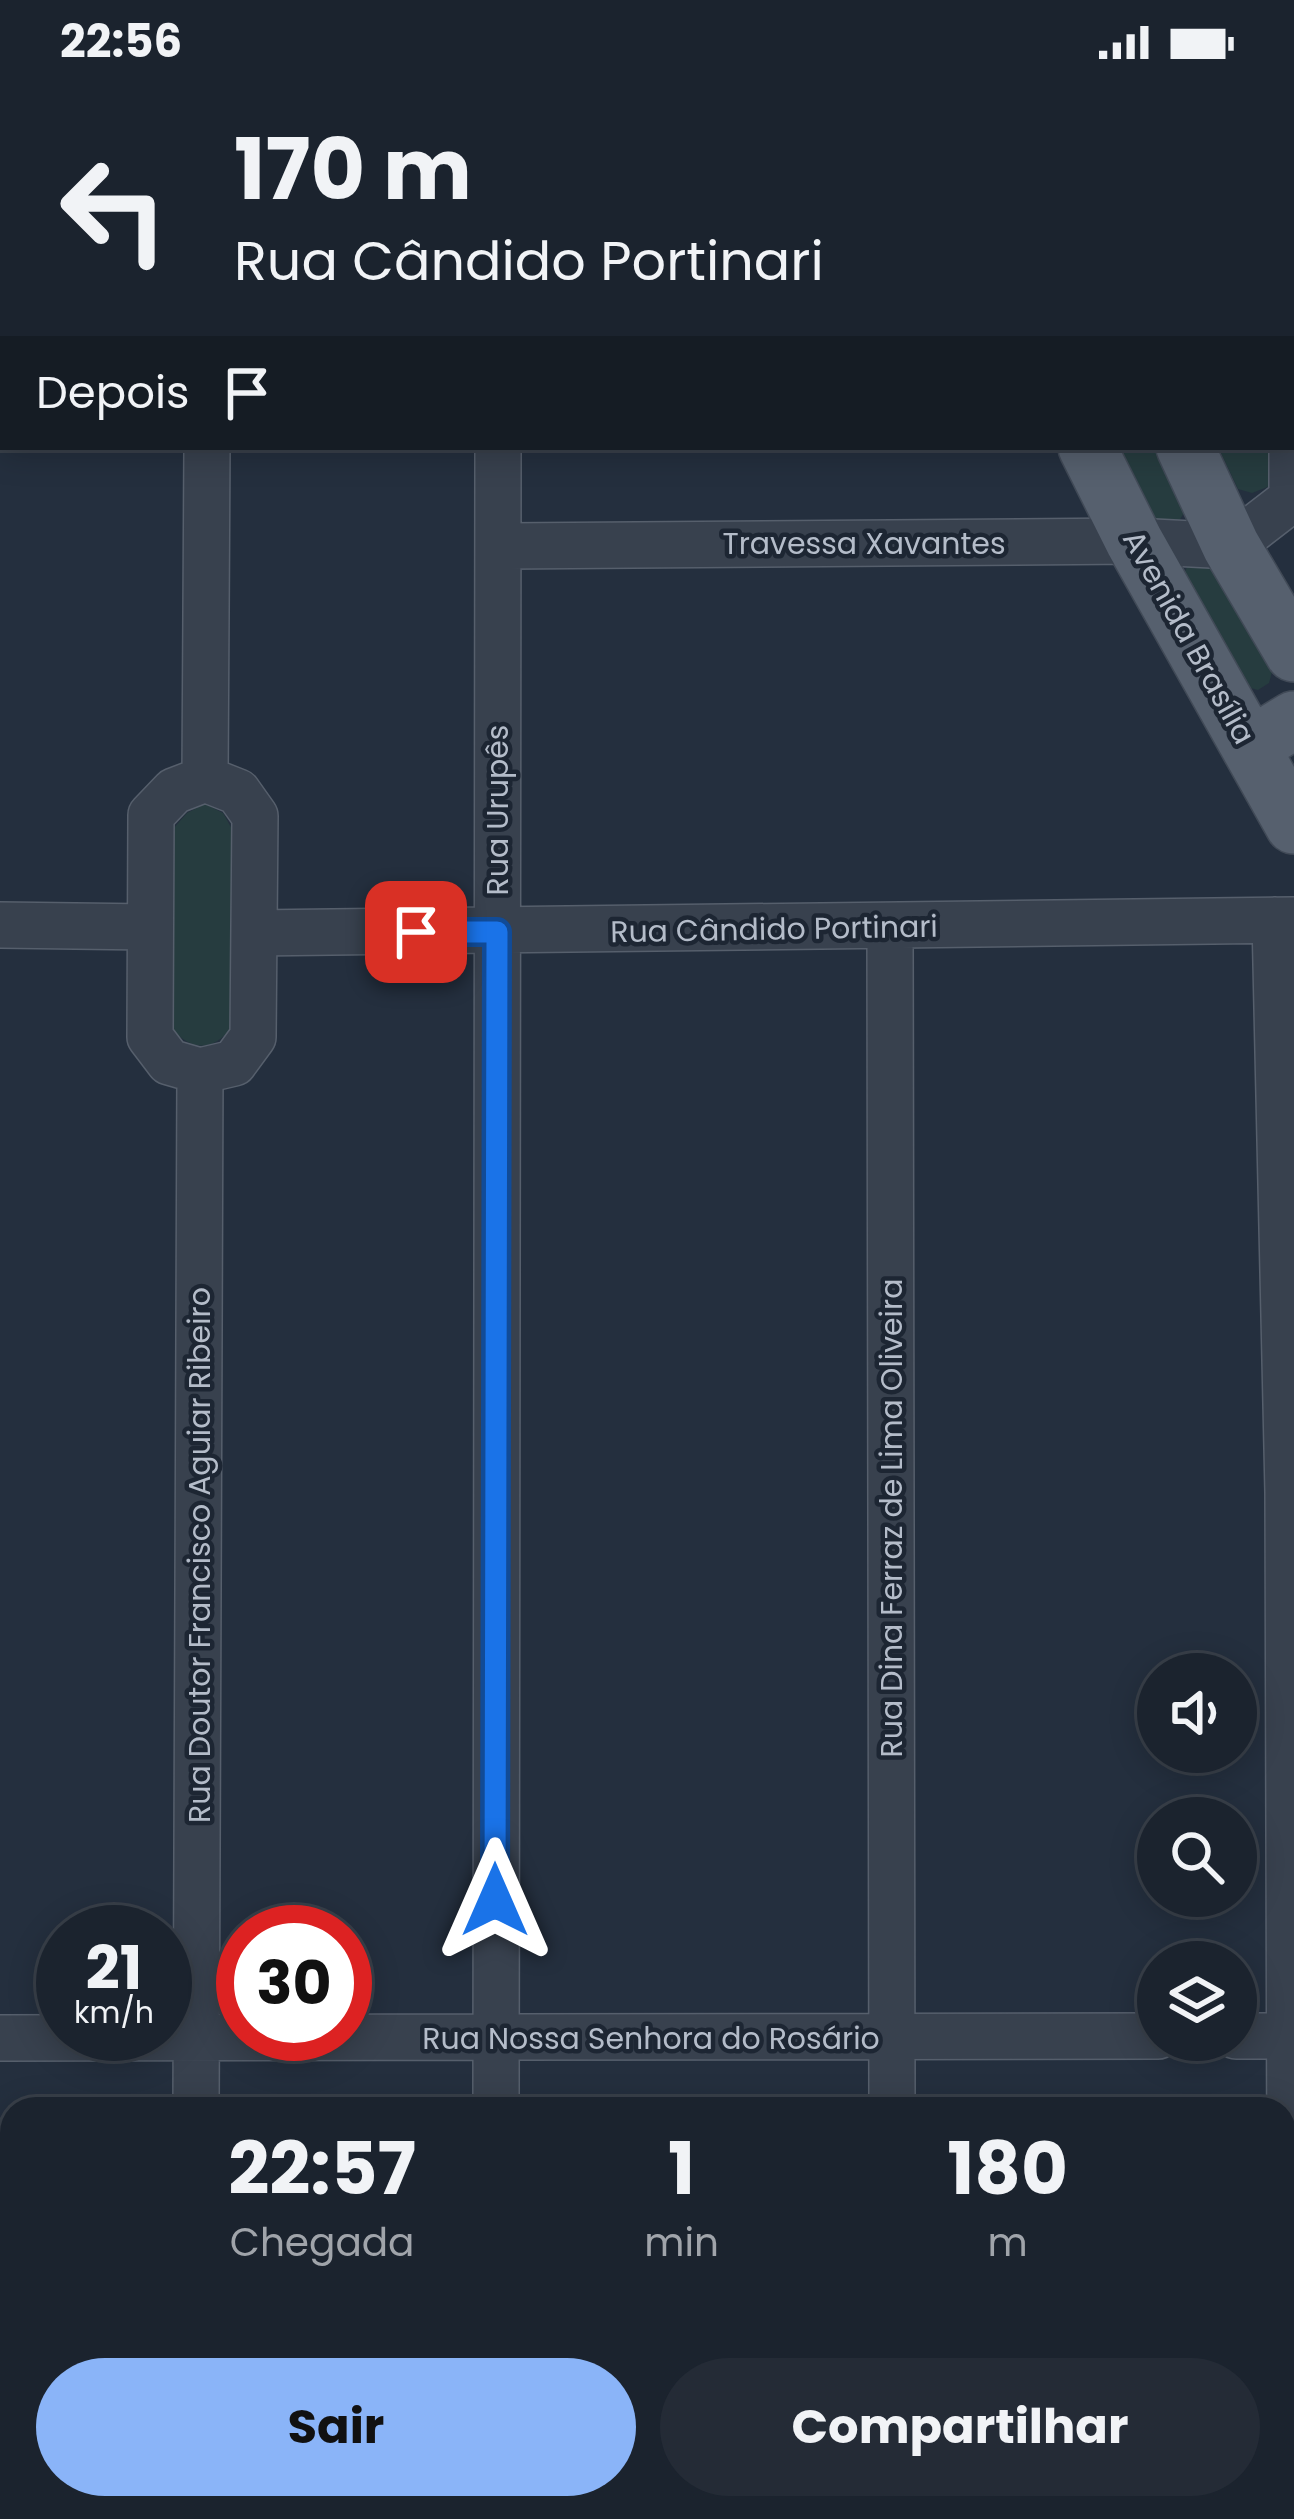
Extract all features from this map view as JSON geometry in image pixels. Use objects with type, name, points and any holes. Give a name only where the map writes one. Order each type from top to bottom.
[{"type":"main road","name":"Avenida Brasília","points":[[1088,450],[1134,541],[1272,734],[1294,825]]},
{"type":"main road","points":[[1186,450],[1231,546],[1294,653]]},
{"type":"street","points":[[205,778],[207,450]]},
{"type":"street","name":"Rua Urupês","points":[[496,2097],[498,450]]},
{"type":"street","points":[[1231,546],[1292,499],[1292,450]]},
{"type":"street","name":"Travessa Xavantes","points":[[497,546],[1134,541],[1231,546]]},
{"type":"street","points":[[205,778],[238,792],[255,815],[253,1037],[234,1063],[200,1071],[169,1062],[149,1036],[151,815],[174,791],[205,778]]},
{"type":"street","points":[[1285,920],[1290,2097]]},
{"type":"street","name":"Rua Cândido Portinari","points":[[254,933],[1285,920]]},
{"type":"street","points":[[0,925],[150,927]]},
{"type":"street","name":"Rua Dina Ferraz de Lima Oliveira","points":[[890,928],[892,2097]]},
{"type":"street","name":"Rua Doutor Francisco Aguiar Ribeiro","points":[[196,2097],[200,1071]]},
{"type":"street","name":"Rua Nossa Senhora do Rosário","points":[[0,2038],[1137,2036]]},
{"type":"street","points":[[1257,2045],[1290,2058]]},
{"type":"green space","points":[[1120,450],[1154,450],[1185,511],[1179,521],[1156,522]]},
{"type":"green space","points":[[1219,450],[1270,450],[1270,486],[1252,493],[1238,489]]},
{"type":"green space","points":[[1197,559],[1207,562],[1272,672],[1269,683],[1258,690],[1247,687],[1183,576]]},
{"type":"green space","points":[[205,804],[223,813],[232,829],[231,1028],[217,1041],[202,1046],[186,1041],[172,1028],[173,829],[187,813]]},
{"type":"route","points":[[416,932],[497,932],[495,1900]]}]
